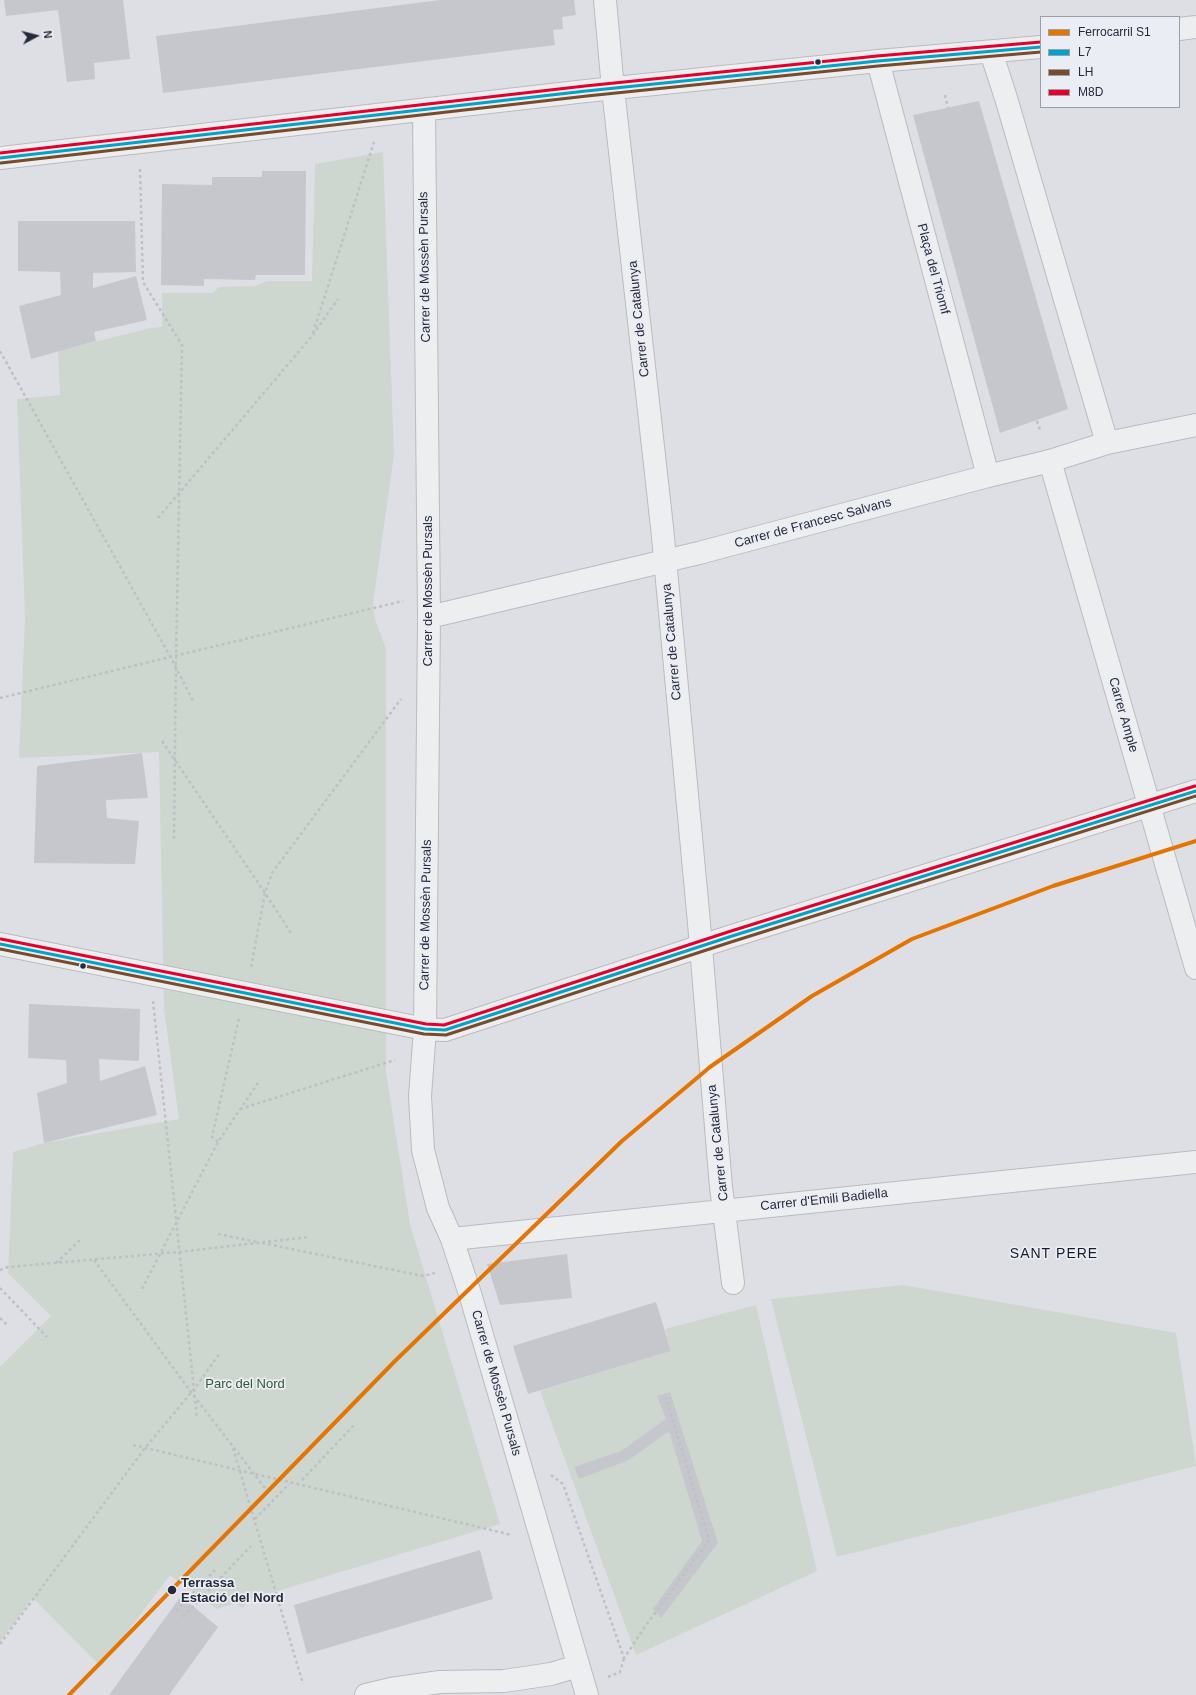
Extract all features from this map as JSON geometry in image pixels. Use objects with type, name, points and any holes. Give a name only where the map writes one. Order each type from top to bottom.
[{"type":"street","name":"Carrer de Catalunya","points":[[605,0],[613,89],[664,562],[721,1186],[733,1284]]},
{"type":"street","points":[[1180,29],[1196,27]]},
{"type":"street","points":[[0,158],[613,89],[878,61],[1040,47]]},
{"type":"street","points":[[991,52],[1009,105],[1107,443]]},
{"type":"street","name":"Plaça del Triomf","points":[[878,61],[988,476]]},
{"type":"street","name":"Carrer de Mossèn Pursals","points":[[424,110],[429,617],[425,1029],[420,1096],[423,1150],[438,1208],[452,1239],[471,1296],[587,1695]]},
{"type":"street","name":"Carrer de Francesc Salvans","points":[[429,617],[664,562],[1050,461],[1107,443],[1196,425]]},
{"type":"street","name":"Carrer Ample","points":[[1050,461],[1196,968]]},
{"type":"street","points":[[0,944],[425,1029],[445,1030],[700,946],[1196,792]]},
{"type":"street","name":"Carrer d'Emili Badiella","points":[[452,1239],[1196,1162]]},
{"type":"street","points":[[366,1695],[392,1689],[440,1682],[504,1681],[551,1674],[578,1666]]},
{"type":"path","points":[[945,95],[948,108]]},
{"type":"path","points":[[312,336],[374,141]]},
{"type":"path","points":[[140,168],[142,282],[182,345],[174,760],[174,841]]},
{"type":"path","points":[[158,518],[312,336],[338,299]]},
{"type":"path","points":[[0,351],[171,658],[194,703]]},
{"type":"path","points":[[1037,421],[1040,430]]},
{"type":"path","points":[[0,698],[176,657],[408,600]]},
{"type":"path","points":[[218,1142],[212,1138],[249,976],[265,893],[272,873],[402,697]]},
{"type":"path","points":[[162,741],[291,933]]},
{"type":"path","points":[[153,998],[197,1418]]},
{"type":"path","points":[[239,1109],[400,1058]]},
{"type":"path","points":[[142,1289],[218,1142],[260,1080]]},
{"type":"path","points":[[218,1234],[423,1276],[438,1271]]},
{"type":"path","points":[[0,1270],[8,1267],[160,1254],[309,1237]]},
{"type":"path","points":[[56,1263],[82,1238]]},
{"type":"path","points":[[94,1260],[191,1392],[268,1492]]},
{"type":"path","points":[[0,1288],[47,1337]]},
{"type":"path","points":[[0,1318],[8,1326]]},
{"type":"path","points":[[0,1644],[145,1448],[191,1392],[220,1353]]},
{"type":"path","points":[[620,1672],[624,1658],[647,1624],[709,1540],[666,1398]]},
{"type":"path","points":[[302,1480],[354,1426]]},
{"type":"path","points":[[133,1445],[518,1536]]},
{"type":"path","points":[[233,1446],[303,1684]]},
{"type":"path","points":[[546,1470],[563,1484],[624,1658]]},
{"type":"path","points":[[256,1519],[289,1484]]},
{"type":"path","points":[[183,1617],[251,1546]]},
{"type":"path","points":[[176,1611],[215,1570]]},
{"type":"green space","name":"Parc del Nord","points":[[383,152],[394,455],[373,604],[375,619],[386,649],[386,1072],[410,1224],[500,1524],[251,1599],[242,1608],[236,1603],[217,1609],[170,1575],[101,1667],[33,1598],[0,1642],[0,1367],[51,1316],[8,1273],[13,1152],[44,1143],[179,1119],[164,1009],[159,752],[19,758],[25,618],[17,399],[60,395],[58,351],[150,328],[162,327],[162,293],[212,293],[219,287],[255,286],[267,281],[312,281],[315,164]]},
{"type":"green space","points":[[903,1285],[1176,1333],[1196,1466],[837,1557],[771,1299]]},
{"type":"green space","points":[[756,1305],[817,1571],[636,1655],[540,1391],[671,1351],[665,1329]]},
{"type":"building","points":[[4,0],[123,0],[130,59],[94,63],[95,79],[67,82],[58,10],[6,16]]},
{"type":"building","points":[[440,0],[574,0],[576,15],[562,17],[563,29],[553,30],[555,45],[163,93],[156,36]]},
{"type":"building","points":[[979,101],[1068,409],[1000,433],[913,115]]},
{"type":"building","points":[[262,171],[306,171],[305,275],[256,275],[255,280],[204,279],[204,286],[161,285],[162,184],[212,185],[212,177],[262,177]]},
{"type":"building","points":[[18,221],[135,221],[136,272],[93,273],[93,288],[136,276],[147,320],[94,332],[96,341],[31,359],[19,306],[61,295],[60,272],[18,271]]},
{"type":"building","points":[[142,753],[148,798],[106,800],[107,818],[139,821],[135,864],[34,863],[37,766]]},
{"type":"building","points":[[29,1004],[140,1009],[139,1061],[99,1059],[100,1081],[145,1066],[157,1115],[44,1143],[37,1093],[67,1083],[66,1060],[28,1058]]},
{"type":"building","points":[[567,1254],[572,1298],[500,1305],[487,1264]]},
{"type":"building","points":[[656,1302],[671,1351],[528,1394],[513,1346]]},
{"type":"building","points":[[670,1392],[718,1543],[661,1618],[653,1609],[702,1541],[669,1431],[629,1460],[579,1479],[574,1467],[621,1451],[666,1419],[657,1396]]},
{"type":"building","points":[[480,1550],[493,1599],[307,1654],[294,1605]]},
{"type":"building","points":[[181,1596],[218,1627],[169,1695],[109,1695]]},
{"type":"rail line","name":"S1","points":[[69,1695],[395,1361],[622,1141],[710,1067],[812,996],[912,939],[1053,886],[1196,841]]},
{"type":"transit line","name":"M8D","points":[[0,153],[585,86],[877,56],[1040,42]]},
{"type":"transit line","name":"L7","points":[[0,158],[586,91],[878,61],[1040,47]]},
{"type":"transit line","name":"LH","points":[[1,163],[587,96],[878,66],[1040,52]]},
{"type":"transit line","name":"M8D","points":[[1,939],[426,1024],[444,1025],[728,932],[1195,786]]},
{"type":"transit line","name":"L7","points":[[0,944],[425,1029],[445,1030],[729,937],[1196,791]]},
{"type":"transit line","name":"LH","points":[[0,949],[424,1034],[446,1035],[731,942],[1196,796]]},
{"type":"place","name":"Terrassa Estació del Nord","points":[[172,1590]]},
{"type":"district","name":"SANT PERE","points":[[1054,1254]]}]
